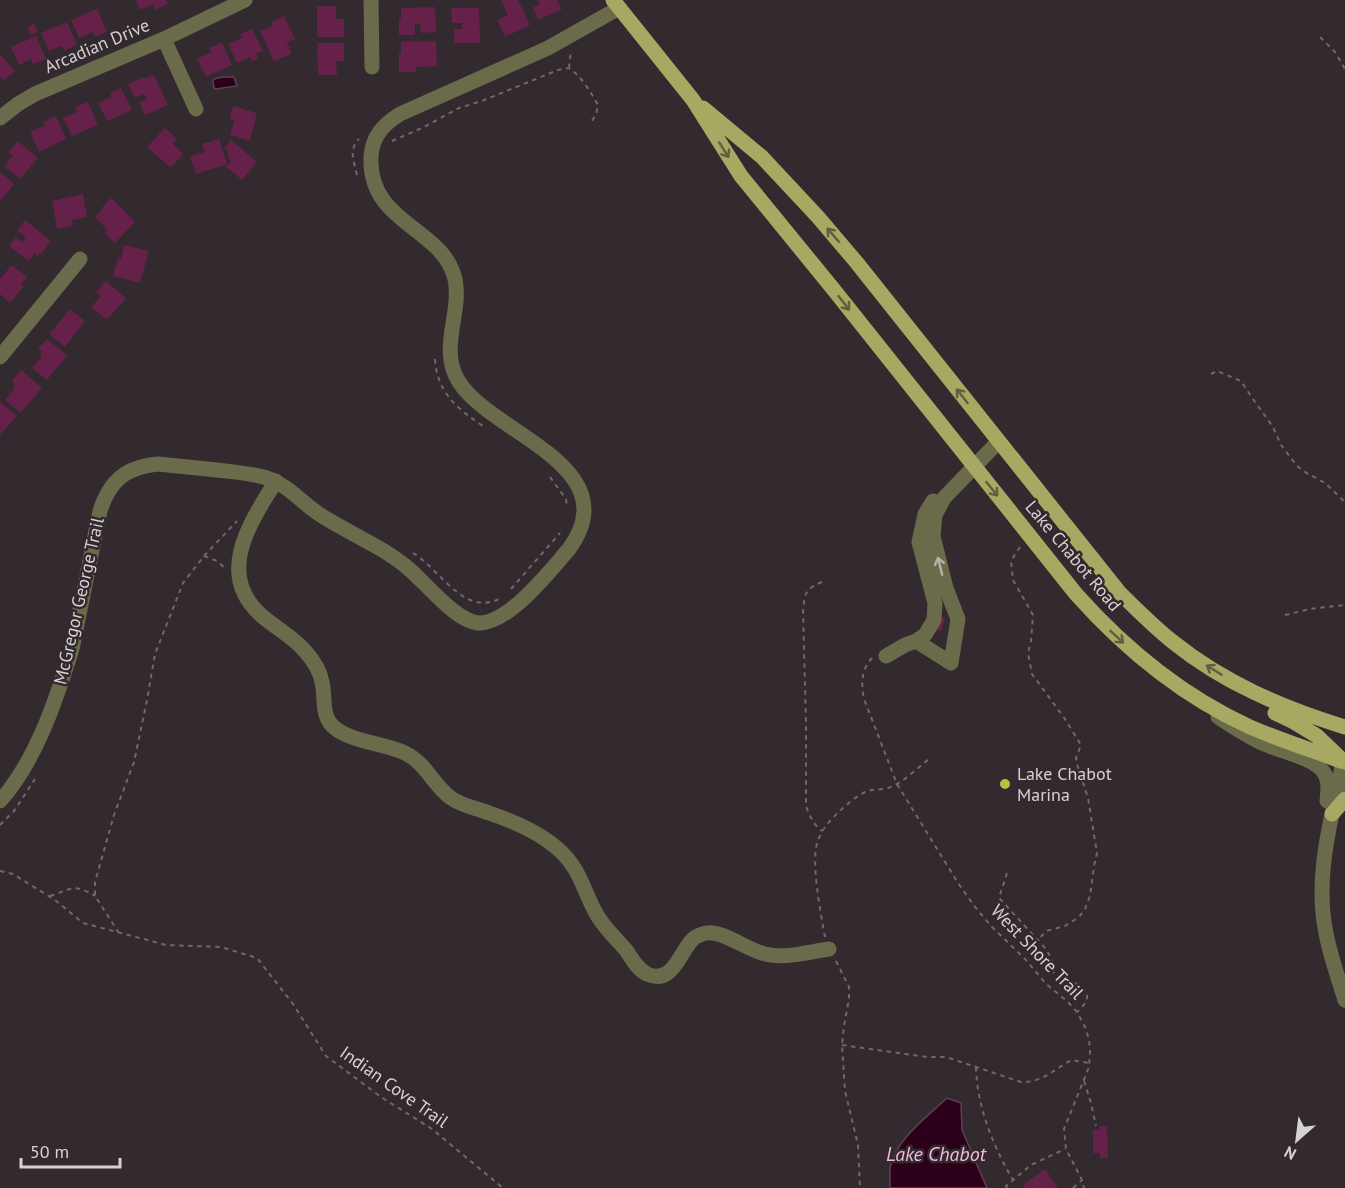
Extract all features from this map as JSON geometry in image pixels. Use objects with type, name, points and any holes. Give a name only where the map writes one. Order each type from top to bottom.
[{"type":"main road","name":"Lake Chabot Road","points":[[616,4],[693,100],[741,176],[1098,619],[1143,660],[1198,699],[1266,734],[1344,761]]},
{"type":"main road","name":"Lake Chabot Road","points":[[693,100],[762,157],[818,217],[1119,592],[1141,614],[1201,662],[1243,687],[1290,709],[1345,727]]},
{"type":"main road","points":[[1243,687],[1266,710],[1294,722],[1317,736],[1344,761]]},
{"type":"main road","points":[[1332,814],[1345,799]]},
{"type":"street","name":"Arcadian Drive","points":[[0,118],[35,94],[164,39],[245,0]]},
{"type":"street","points":[[371,0],[372,67]]},
{"type":"street","points":[[0,801],[16,782],[32,754],[66,668],[100,511],[108,490],[123,475],[145,465],[159,464],[243,473],[276,482],[340,528],[383,551],[408,568],[454,611],[464,619],[476,623],[488,622],[512,610],[577,539],[584,516],[584,504],[571,476],[550,455],[479,403],[459,382],[453,372],[450,342],[457,296],[452,269],[435,246],[399,218],[382,198],[376,187],[372,171],[371,149],[380,130],[400,114],[548,48],[616,4]]},
{"type":"street","points":[[164,39],[196,109]]},
{"type":"street","points":[[0,357],[80,259]]},
{"type":"street","points":[[881,655],[916,641],[925,635],[934,620],[935,603],[919,542],[925,514],[939,490],[970,462],[998,442]]},
{"type":"street","points":[[916,641],[951,663],[958,619],[946,588],[933,536],[935,515],[944,498],[970,462]]},
{"type":"street","points":[[276,482],[257,513],[244,543],[238,563],[239,581],[245,596],[261,615],[299,645],[314,663],[322,682],[326,716],[337,729],[353,737],[405,753],[420,763],[451,798],[522,827],[553,844],[564,853],[575,869],[601,922],[626,950],[633,962],[643,971],[654,976],[665,974],[675,967],[694,938],[705,933],[717,933],[753,951],[774,956],[829,949]]},
{"type":"street","points":[[935,603],[951,600]]},
{"type":"street","points":[[1198,699],[1218,717],[1249,737],[1314,763],[1328,782],[1327,801],[1332,814]]},
{"type":"street","points":[[1344,761],[1332,814],[1324,865],[1322,899],[1330,950],[1345,1000]]},
{"type":"path","points":[[1320,37],[1335,52],[1345,69]]},
{"type":"path","points":[[390,141],[422,128],[459,108],[558,70],[569,68],[583,81],[598,105],[596,115],[591,122]]},
{"type":"path","points":[[358,177],[352,154],[357,141],[363,136]]},
{"type":"path","points":[[436,352],[436,372],[440,384],[458,407],[486,428]]},
{"type":"path","points":[[1211,374],[1217,371],[1241,381],[1273,427],[1281,445],[1297,466],[1325,483],[1345,502]]},
{"type":"path","points":[[546,472],[566,499],[568,515]]},
{"type":"path","points":[[508,592],[560,533]]},
{"type":"path","points":[[1028,534],[1011,561],[1013,580],[1033,615],[1028,653],[1030,665],[1032,674],[1081,745],[1076,758],[1088,798],[1097,853],[1090,896],[1085,909],[1074,921],[1046,931],[1038,940]]},
{"type":"path","points":[[411,551],[467,600],[480,604],[502,598]]},
{"type":"path","points":[[95,896],[95,882],[114,815],[134,762],[154,654],[183,583],[204,556],[238,574]]},
{"type":"path","points":[[822,582],[811,586],[806,594],[803,610],[806,806],[810,817],[822,831]]},
{"type":"path","points":[[1285,615],[1345,604]]},
{"type":"path","name":"West Shore Trail","points":[[881,655],[867,663],[862,688],[864,699],[897,784],[975,907],[1046,984],[1067,1001],[1077,1012],[1085,1027],[1089,1039],[1089,1067],[1064,1129],[1066,1149]]},
{"type":"path","points":[[860,1188],[858,1145],[845,1090],[842,1045],[849,987],[829,949],[825,936],[818,896],[815,856],[817,841],[822,831],[838,812],[855,797],[868,790],[886,789],[897,784],[929,759]]},
{"type":"path","points":[[0,825],[14,811],[39,771]]},
{"type":"path","name":"Indian Cove Trail","points":[[0,871],[13,874],[49,897],[83,923],[166,945],[221,946],[257,958],[292,1004],[326,1056],[432,1129],[503,1188]]},
{"type":"path","points":[[1007,873],[999,898],[1047,950],[1055,974],[1081,986],[1085,991],[1084,1003],[1077,1012]]},
{"type":"path","points":[[49,897],[75,887],[87,891],[95,896],[119,933]]},
{"type":"path","points":[[842,1045],[898,1054],[946,1057],[1021,1082],[1030,1082],[1054,1072],[1071,1060],[1089,1063]]},
{"type":"path","points":[[976,1067],[976,1083],[987,1124],[1001,1159],[1013,1180]]},
{"type":"path","points":[[1084,1081],[1096,1126]]},
{"type":"path","points":[[1007,1188],[1006,1186],[1031,1165],[1066,1149],[1084,1188]]},
{"type":"path","points":[[1074,1188],[1082,1180]]},
{"type":"path","points":[[1079,1188],[1082,1180]]},
{"type":"water","points":[[234,77],[237,86],[214,88],[214,79]]},
{"type":"water","name":"Lake Chabot","points":[[947,1098],[961,1103],[962,1130],[987,1188],[890,1188],[890,1168],[898,1148],[913,1130]]},
{"type":"building","points":[[136,0],[166,0],[168,4],[155,10],[153,4],[140,10]]},
{"type":"building","points":[[501,0],[518,0],[530,25],[505,37],[497,20],[508,15]]},
{"type":"building","points":[[538,0],[557,0],[562,9],[538,20],[533,7],[540,4]]},
{"type":"building","points":[[317,6],[336,6],[336,19],[344,19],[344,37],[317,37]]},
{"type":"building","points":[[435,7],[436,32],[421,33],[420,24],[415,24],[415,35],[399,35],[401,8]]},
{"type":"building","points":[[451,8],[479,8],[480,43],[454,43],[454,29],[462,29],[462,23],[452,23]]},
{"type":"building","points":[[97,9],[107,32],[95,37],[92,32],[79,38],[71,20]]},
{"type":"building","points":[[284,16],[295,39],[286,43],[289,45],[291,54],[274,61],[260,31],[273,25],[271,22]]},
{"type":"building","points":[[67,22],[77,45],[64,51],[62,46],[49,51],[41,33]]},
{"type":"building","points":[[34,24],[38,32],[31,35],[27,27]]},
{"type":"building","points":[[252,29],[263,51],[256,54],[258,57],[256,60],[252,61],[250,57],[237,63],[228,44],[242,38],[240,34]]},
{"type":"building","points":[[36,36],[46,59],[33,64],[31,59],[19,65],[11,47]]},
{"type":"building","points":[[436,41],[437,66],[416,67],[416,72],[399,72],[401,42]]},
{"type":"building","points":[[222,43],[232,65],[206,77],[197,59],[211,52],[209,48]]},
{"type":"building","points":[[317,43],[344,43],[344,61],[336,61],[337,75],[318,75]]},
{"type":"building","points":[[0,54],[15,71],[4,80],[0,76]]},
{"type":"building","points":[[154,75],[168,105],[145,115],[139,102],[147,99],[144,94],[135,98],[128,84]]},
{"type":"building","points":[[121,88],[132,110],[107,121],[98,103],[111,97],[111,92]]},
{"type":"building","points":[[88,102],[98,125],[72,136],[63,118],[77,112],[75,107]]},
{"type":"building","points":[[233,106],[257,113],[250,141],[230,135],[234,121],[230,119]]},
{"type":"building","points":[[56,116],[66,139],[39,152],[30,132],[45,125],[43,122]]},
{"type":"building","points":[[165,128],[177,139],[173,144],[183,154],[171,168],[147,147]]},
{"type":"building","points":[[219,139],[227,164],[196,174],[190,156],[205,152],[202,144]]},
{"type":"building","points":[[231,140],[257,162],[242,180],[226,167],[231,161],[227,154],[229,152],[224,148]]},
{"type":"building","points":[[18,141],[38,158],[20,179],[4,166],[13,156],[8,152]]},
{"type":"building","points":[[0,172],[14,184],[0,201]]},
{"type":"building","points":[[83,194],[87,217],[72,220],[73,226],[57,229],[52,201]]},
{"type":"building","points":[[111,198],[135,222],[115,243],[105,233],[108,230],[95,217]]},
{"type":"building","points":[[25,220],[51,241],[41,254],[37,256],[35,253],[29,261],[9,246],[16,237],[22,242],[26,237],[17,231]]},
{"type":"building","points":[[124,245],[149,251],[140,283],[113,276],[118,258],[121,259]]},
{"type":"building","points":[[12,265],[27,277],[21,284],[23,287],[10,303],[0,294],[0,279]]},
{"type":"building","points":[[106,281],[126,298],[107,320],[91,307],[101,296],[96,292]]},
{"type":"building","points":[[70,309],[85,321],[65,347],[49,334]]},
{"type":"building","points":[[47,339],[67,355],[47,380],[32,368],[42,356],[40,354],[42,352],[38,349]]},
{"type":"building","points":[[21,370],[42,388],[21,413],[5,400],[15,388],[12,381]]},
{"type":"building","points":[[0,402],[17,416],[0,435]]},
{"type":"building","points":[[939,616],[945,618],[941,631],[935,629]]},
{"type":"building","points":[[1099,1126],[1107,1126],[1108,1158],[1100,1158],[1100,1153],[1093,1153],[1093,1130],[1099,1130]]},
{"type":"building","points":[[1045,1169],[1058,1188],[1025,1188],[1023,1185]]},
{"type":"place","name":"Lake Chabot Marina","points":[[1005,784]]}]
